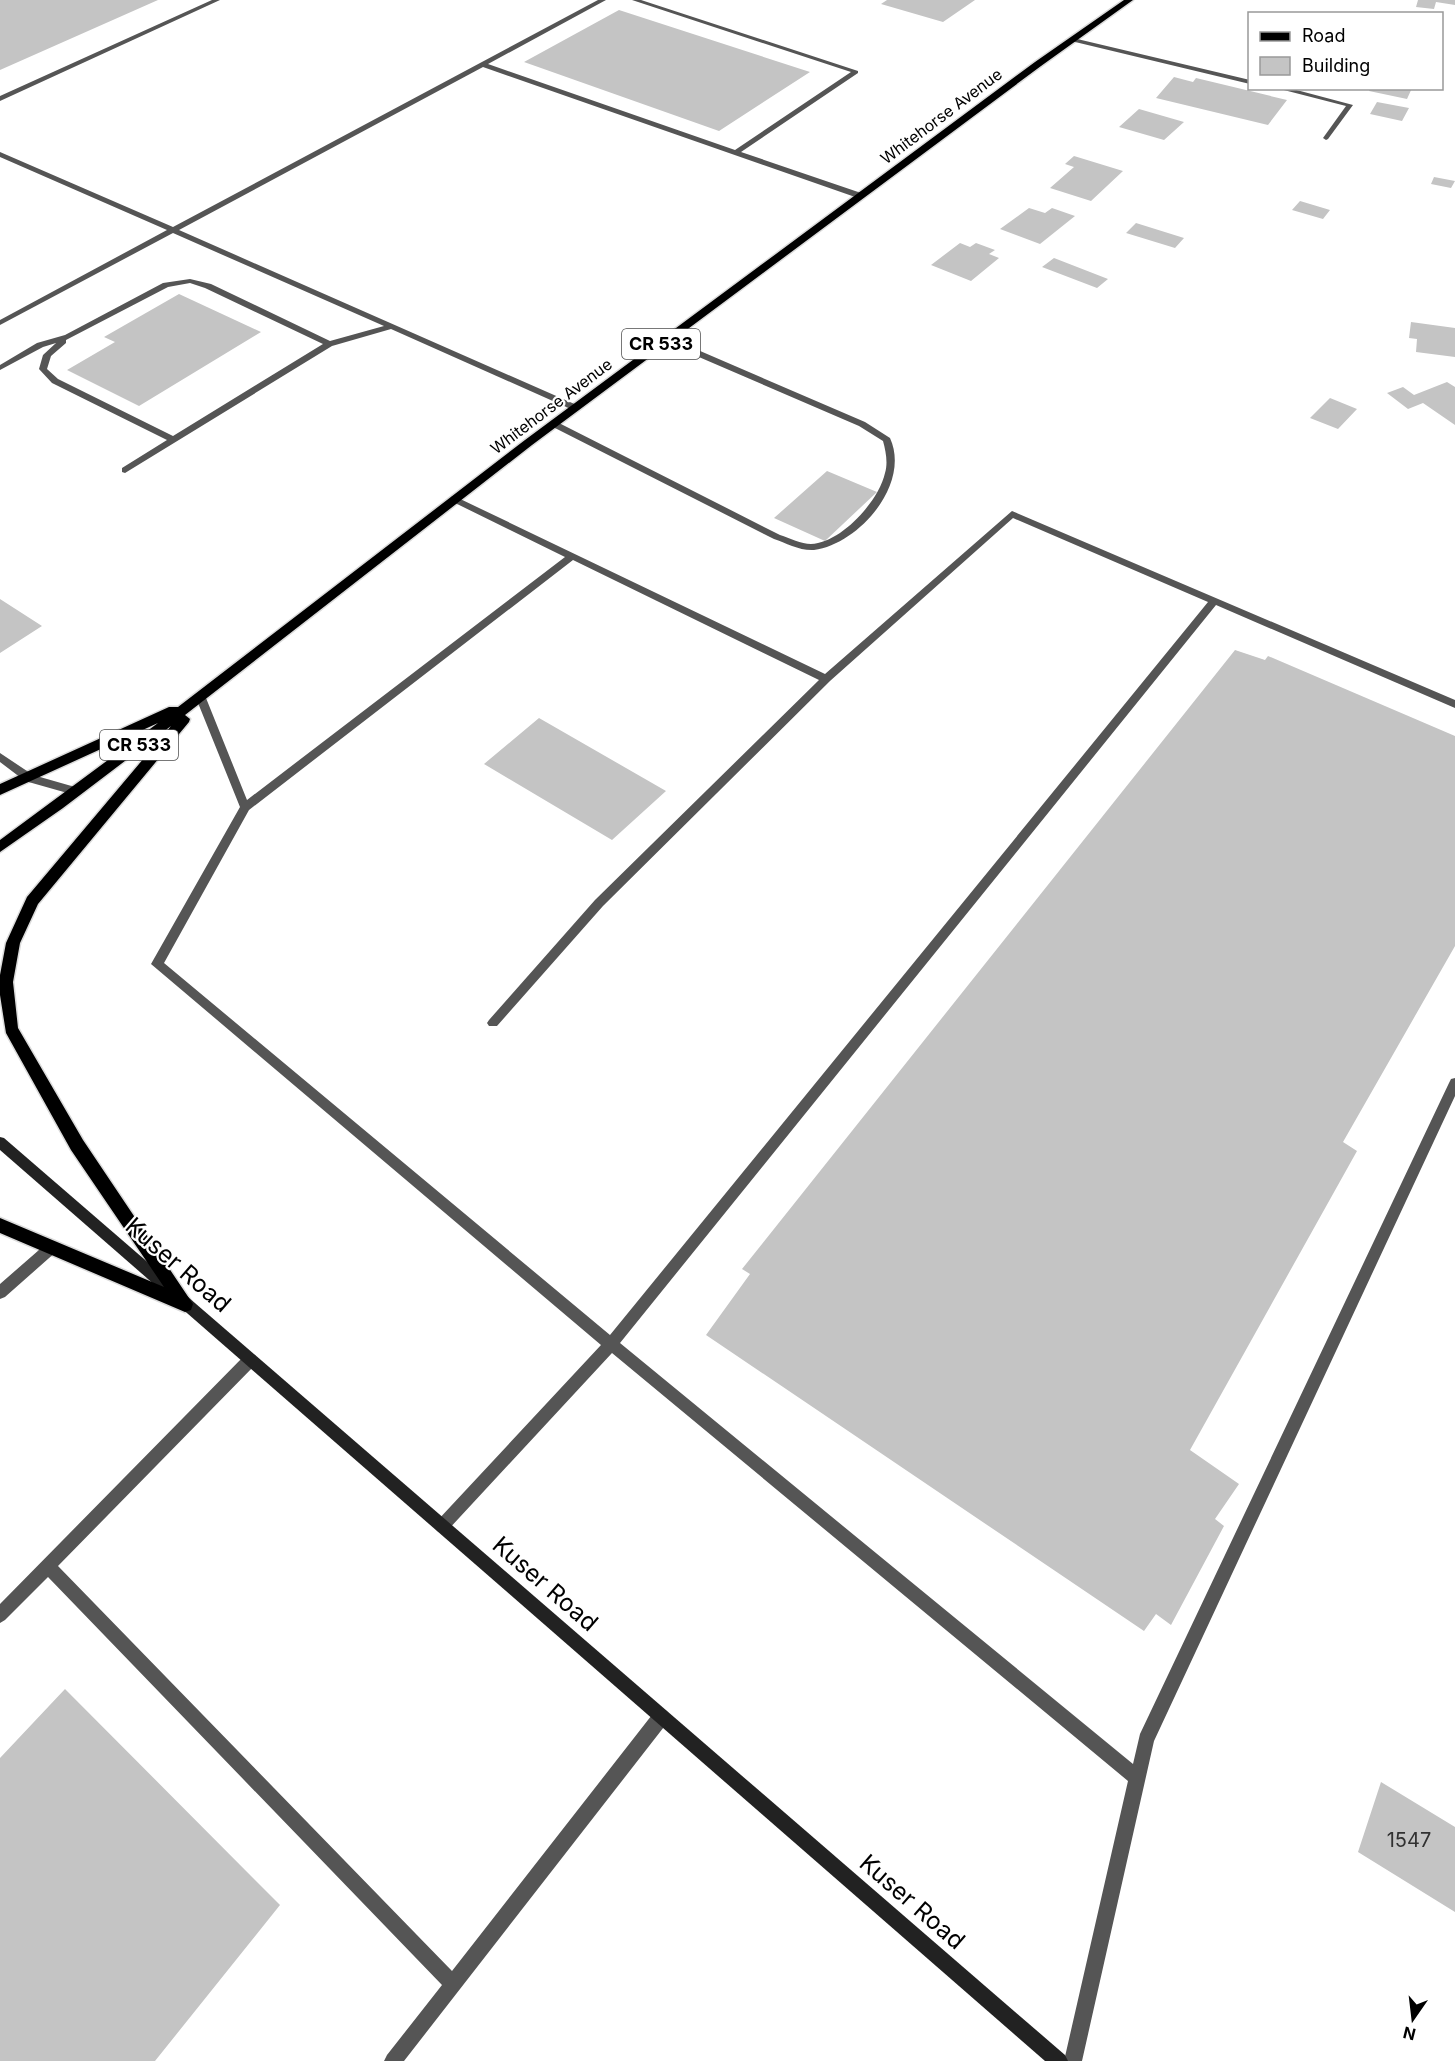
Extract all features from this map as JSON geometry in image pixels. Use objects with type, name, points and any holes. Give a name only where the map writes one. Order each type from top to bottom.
[{"type":"main road","name":"Whitehorse Avenue","points":[[0,848],[201,698],[454,499],[1129,0]]},
{"type":"main road","points":[[0,790],[201,698]]},
{"type":"main road","points":[[185,1304],[77,1145],[11,1029],[6,982],[13,943],[32,901],[201,698]]},
{"type":"main road","points":[[0,1225],[185,1304]]},
{"type":"street","name":"Kuser Road","points":[[0,1142],[1059,2061]]},
{"type":"lane","points":[[0,99],[217,0]]},
{"type":"lane","points":[[0,323],[603,0]]},
{"type":"lane","points":[[635,0],[856,72],[736,152]]},
{"type":"lane","points":[[1073,40],[1248,82]]},
{"type":"lane","points":[[482,64],[861,196]]},
{"type":"lane","points":[[1287,90],[1350,105],[1326,138]]},
{"type":"lane","points":[[0,154],[576,408]]},
{"type":"lane","points":[[0,368],[40,345],[68,337],[166,285],[190,281],[208,286],[329,344]]},
{"type":"lane","points":[[125,470],[329,344],[391,327]]},
{"type":"lane","points":[[68,337],[47,355],[43,369],[55,381],[174,440]]},
{"type":"lane","points":[[554,424],[777,537],[810,547],[828,544],[852,530],[871,509],[889,477],[890,453],[887,440],[862,424],[667,340]]},
{"type":"lane","points":[[454,499],[826,679]]},
{"type":"lane","points":[[493,1023],[599,903],[826,679],[1012,514],[1455,704]]},
{"type":"lane","points":[[572,556],[245,807],[158,964],[611,1344],[1137,1778]]},
{"type":"lane","points":[[442,1526],[611,1344],[1214,601]]},
{"type":"lane","points":[[201,698],[245,807]]},
{"type":"lane","points":[[0,757],[29,778],[78,792]]},
{"type":"lane","points":[[1073,2061],[1146,1740],[1455,1083]]},
{"type":"lane","points":[[0,1293],[52,1247]]},
{"type":"lane","points":[[0,1615],[250,1360]]},
{"type":"lane","points":[[48,1566],[453,1984]]},
{"type":"lane","points":[[393,2061],[661,1717]]},
{"type":"building","points":[[0,0],[158,0],[0,70]]},
{"type":"building","points":[[887,0],[975,0],[943,22],[881,4]]},
{"type":"building","points":[[1418,0],[1455,0],[1455,5],[1436,2],[1434,9],[1416,7]]},
{"type":"building","points":[[619,10],[810,72],[719,131],[524,62]]},
{"type":"building","points":[[1174,77],[1193,82],[1196,78],[1287,100],[1268,125],[1156,98]]},
{"type":"building","points":[[1369,90],[1411,90],[1407,99]]},
{"type":"building","points":[[1377,102],[1409,108],[1402,121],[1370,114]]},
{"type":"building","points":[[1139,109],[1184,122],[1164,140],[1119,127]]},
{"type":"building","points":[[1074,156],[1123,171],[1091,201],[1050,188],[1074,167],[1065,164]]},
{"type":"building","points":[[1434,177],[1455,181],[1451,188],[1431,184]]},
{"type":"building","points":[[1300,201],[1330,210],[1323,219],[1292,210]]},
{"type":"building","points":[[1029,208],[1045,213],[1052,208],[1075,216],[1040,244],[1000,229]]},
{"type":"building","points":[[1136,223],[1184,238],[1175,248],[1126,233]]},
{"type":"building","points":[[960,243],[970,247],[976,243],[995,250],[989,254],[999,258],[971,281],[931,265]]},
{"type":"building","points":[[1054,258],[1108,279],[1097,288],[1042,267]]},
{"type":"building","points":[[179,294],[261,332],[139,406],[67,370],[115,342],[104,337]]},
{"type":"building","points":[[1411,322],[1455,328],[1455,357],[1416,352],[1417,339],[1409,338]]},
{"type":"building","points":[[1447,382],[1455,387],[1455,425],[1423,403],[1408,409],[1387,393],[1403,387],[1414,395]]},
{"type":"building","points":[[1330,398],[1357,409],[1338,429],[1310,418]]},
{"type":"building","points":[[827,471],[877,492],[825,541],[774,518]]},
{"type":"building","points":[[0,599],[42,626],[0,653]]},
{"type":"building","points":[[1235,650],[1265,660],[1268,656],[1455,736],[1455,946],[1343,1142],[1357,1151],[1190,1450],[1239,1484],[1215,1519],[1224,1526],[1171,1625],[1156,1614],[1144,1631],[706,1335],[750,1274],[742,1269]]},
{"type":"building","points":[[539,718],[666,791],[612,840],[484,764]]},
{"type":"building","points":[[65,1689],[280,1905],[155,2061],[0,2061],[0,1758]]},
{"type":"building","points":[[1381,1782],[1455,1827],[1455,1912],[1358,1852]]}]
